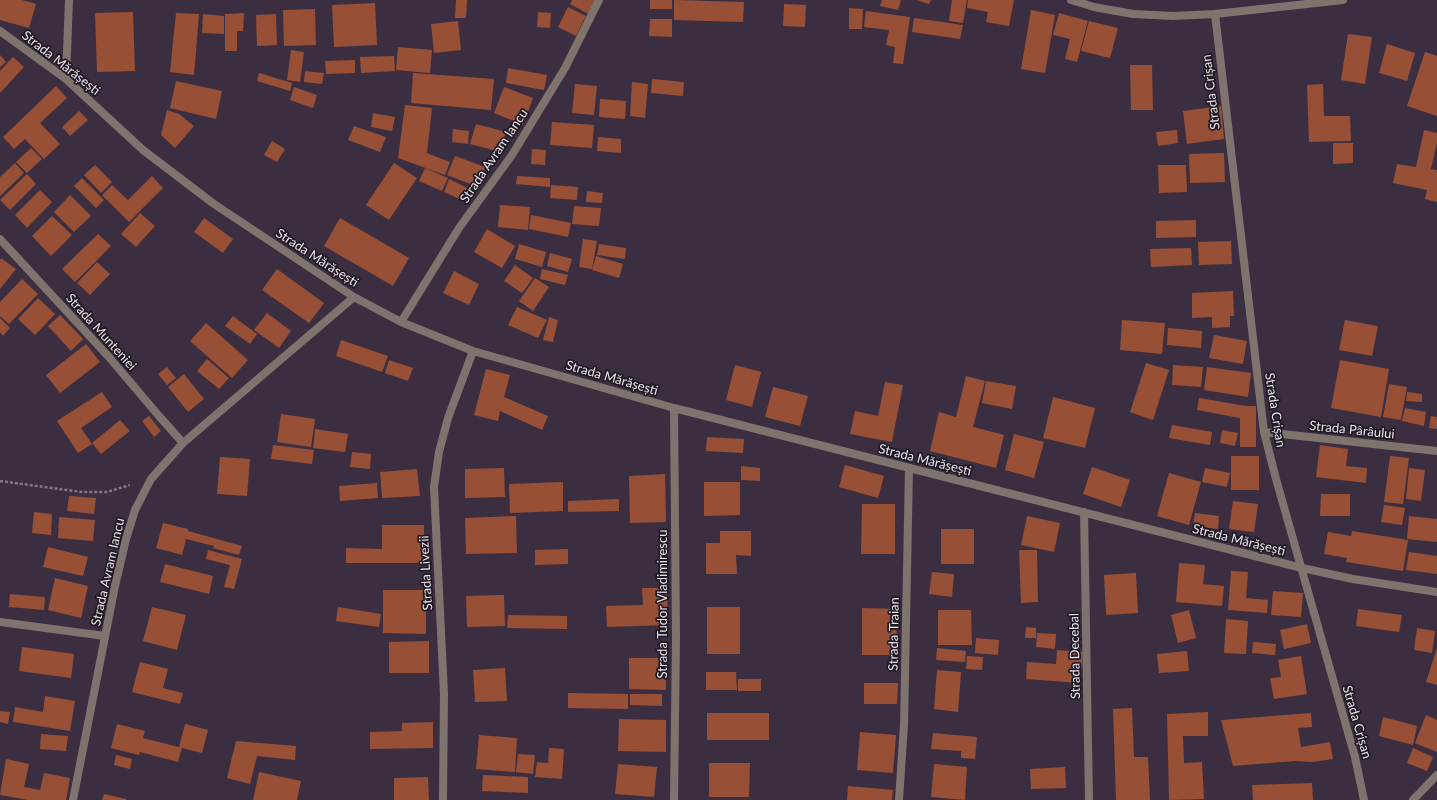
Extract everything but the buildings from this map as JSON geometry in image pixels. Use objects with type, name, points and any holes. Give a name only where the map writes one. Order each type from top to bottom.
[{"type":"street","points":[[66,79],[69,0]]},
{"type":"street","name":"Strada Avram Iancu","points":[[401,322],[460,228],[512,155],[565,68],[599,0]]},
{"type":"street","points":[[1071,0],[1094,7],[1133,14],[1173,16],[1214,14],[1343,0]]},
{"type":"street","points":[[1258,9],[1268,0]]},
{"type":"street","name":"Strada Crișan","points":[[1214,14],[1264,432],[1355,757],[1364,800]]},
{"type":"street","name":"Strada Mărășești","points":[[0,31],[66,79],[143,150],[214,204],[354,297],[401,322],[473,351],[674,408],[1302,568],[1353,579],[1437,592]]},
{"type":"street","name":"Strada Munteniei","points":[[0,239],[108,356],[183,443]]},
{"type":"street","name":"Strada Avram Iancu","points":[[73,800],[115,586],[126,539],[136,510],[151,479],[183,443],[354,297]]},
{"type":"street","name":"Strada Livezii","points":[[443,800],[444,694],[434,487],[439,452],[448,418],[473,351]]},
{"type":"street","name":"Strada Tudor Vladimirescu","points":[[674,408],[676,638],[674,800]]},
{"type":"street","name":"Strada Pârâului","points":[[1264,432],[1437,451]]},
{"type":"street","name":"Strada Traian","points":[[899,800],[904,725],[909,468]]},
{"type":"street","name":"Strada Decebal","points":[[1084,512],[1089,800]]},
{"type":"street","points":[[0,622],[105,636]]},
{"type":"street","points":[[1413,800],[1437,775]]},
{"type":"path","points":[[0,481],[82,492],[107,492],[151,479]]}]
